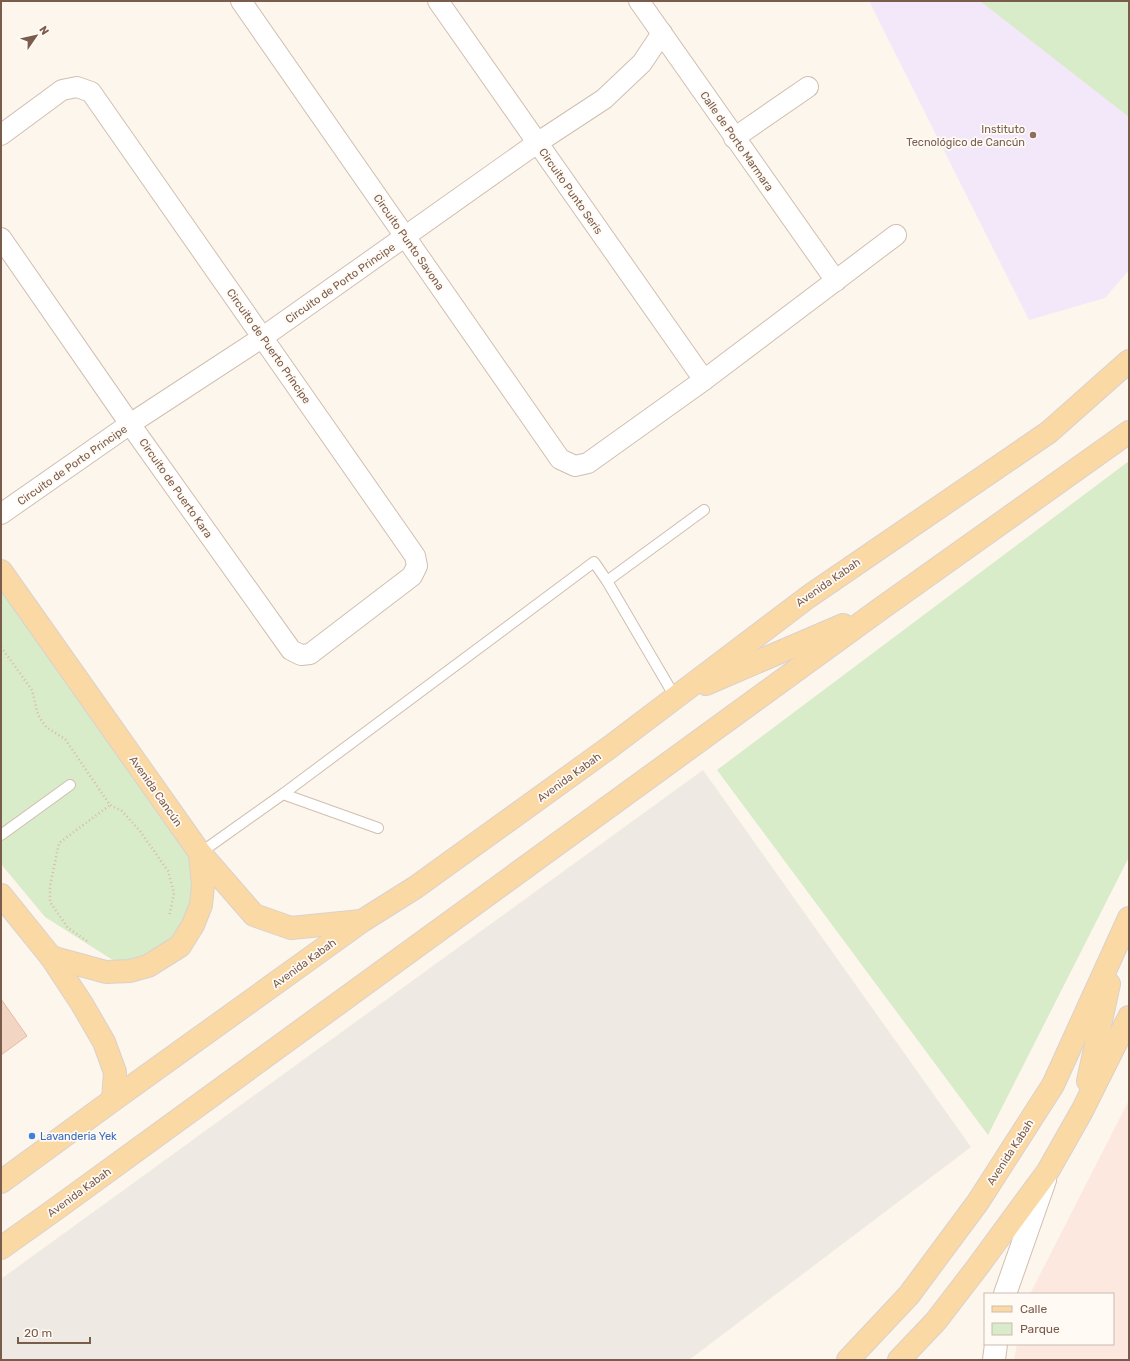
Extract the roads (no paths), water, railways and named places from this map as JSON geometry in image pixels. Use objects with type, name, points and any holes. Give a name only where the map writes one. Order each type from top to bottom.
[{"type":"main road","name":"Avenida Kabah","points":[[1,1182],[362,921],[429,878],[610,747],[814,592],[1049,432],[1129,360]]},
{"type":"main road","points":[[1104,382],[1129,377]]},
{"type":"main road","name":"Avenida Kabah","points":[[1,1248],[879,610],[1129,432]]},
{"type":"main road","name":"Avenida Cancún","points":[[1,571],[200,853],[254,915],[292,928],[362,921]]},
{"type":"main road","points":[[674,697],[879,610]]},
{"type":"main road","points":[[51,957],[106,972],[130,971],[148,966],[180,946],[193,925],[201,905],[203,886],[200,853]]},
{"type":"main road","points":[[1,895],[51,957],[82,1004],[104,1042],[115,1072],[113,1100]]},
{"type":"main road","name":"Avenida Kabah","points":[[848,1360],[909,1295],[978,1202],[1049,1092],[1129,918]]},
{"type":"main road","points":[[1082,1112],[1118,940]]},
{"type":"main road","points":[[899,1360],[936,1321],[1048,1170],[1082,1112],[1129,1016]]},
{"type":"street","name":"Circuito Punto Savona","points":[[241,1],[560,458],[575,466],[588,463],[704,380]]},
{"type":"street","name":"Circuito Punto Seris","points":[[438,1],[704,380]]},
{"type":"street","name":"Calle de Porto Marmara","points":[[642,2],[734,138],[836,281]]},
{"type":"street","name":"Circuito de Porto Principe","points":[[1,514],[130,424],[263,337],[405,238],[537,143],[604,99],[642,63],[662,33]]},
{"type":"street","name":"Circuito de Puerto Príncipe","points":[[1,135],[62,90],[77,86],[91,92],[415,556],[417,566],[412,576],[310,654],[301,655]]},
{"type":"street","points":[[734,138],[808,87]]},
{"type":"street","points":[[704,380],[896,235]]},
{"type":"street","name":"Circuito de Puerto Kara","points":[[1,238],[130,424],[291,650],[301,655]]},
{"type":"street","points":[[1005,1293],[1048,1170]]},
{"type":"street","points":[[994,1360],[996,1345]]},
{"type":"lane","points":[[607,581],[704,510]]},
{"type":"lane","points":[[200,853],[283,794],[594,562],[607,581],[674,697]]},
{"type":"lane","points":[[1,835],[70,786]]},
{"type":"lane","points":[[283,794],[378,828]]},
{"type":"place","name":"Instituto Tecnológico de Cancún","points":[[1033,135]]},
{"type":"place","name":"Lavanderia Yek","points":[[32,1136]]}]
